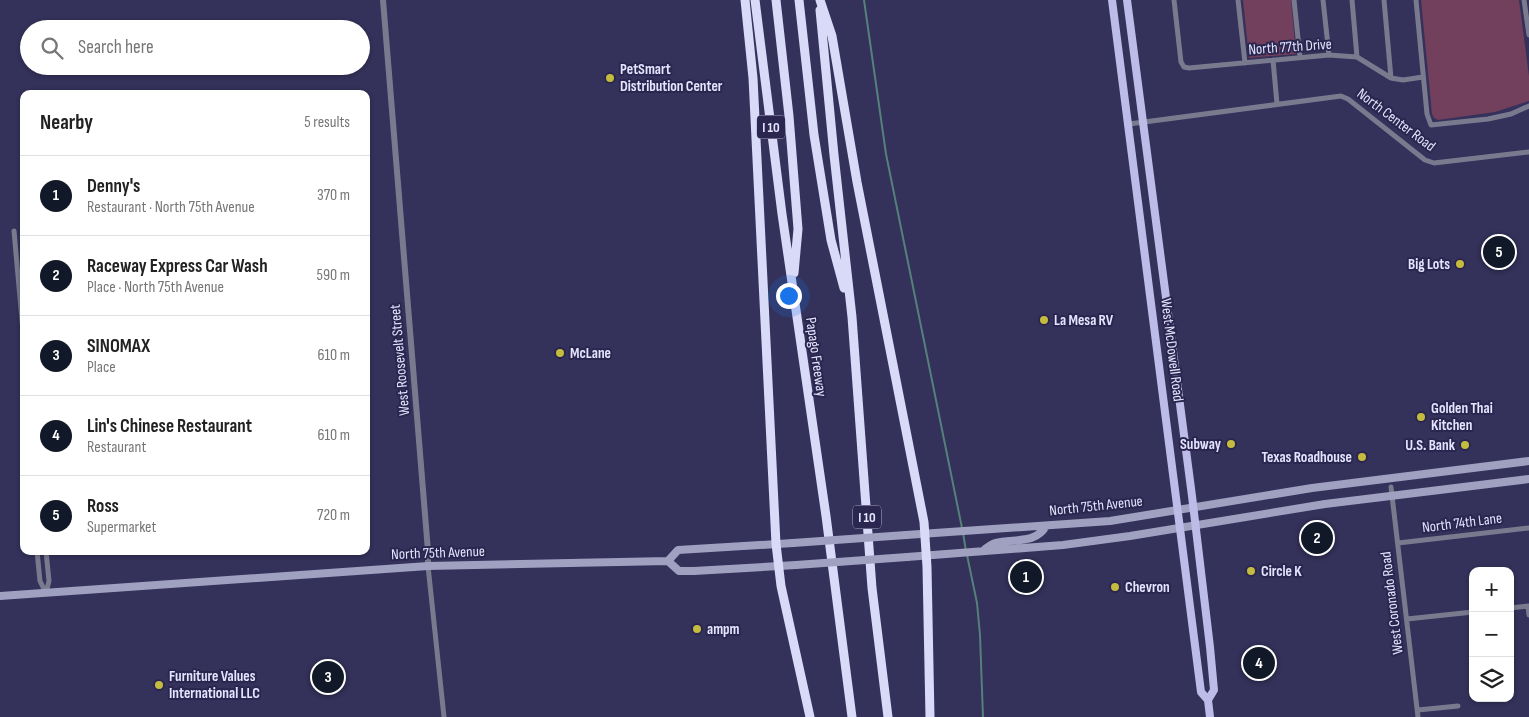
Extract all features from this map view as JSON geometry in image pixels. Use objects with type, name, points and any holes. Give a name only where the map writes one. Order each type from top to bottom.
[{"type":"highway","points":[[745,0],[752,78],[776,544],[781,586],[810,717]]},
{"type":"highway","name":"Papago Freeway","points":[[755,0],[792,287],[826,516],[852,717]]},
{"type":"highway","points":[[776,0],[798,229],[792,287]]},
{"type":"highway","points":[[799,0],[814,135],[830,230],[852,317]]},
{"type":"highway","points":[[819,0],[832,36],[857,182],[924,522],[930,717]]},
{"type":"highway","name":"I 10","points":[[819,0],[852,317],[872,588],[888,717]]},
{"type":"main road","name":"West McDowell Road","points":[[1112,0],[1201,692],[1208,700],[1210,717]]},
{"type":"main road","name":"West McDowell Road","points":[[1127,0],[1196,526],[1214,690],[1208,700]]},
{"type":"main road","name":"North 75th Avenue","points":[[668,561],[678,550],[1046,526],[1110,520],[1178,511],[1312,488],[1529,462]]},
{"type":"main road","name":"North 75th Avenue","points":[[0,596],[428,566],[668,561],[679,571],[694,571],[955,554],[1064,545],[1316,506],[1529,480]]},
{"type":"main road","points":[[980,551],[994,544],[1029,539],[1041,532],[1046,526]]},
{"type":"street","name":"West Roosevelt Street","points":[[383,0],[428,566],[444,717]]},
{"type":"street","name":"North 77th Drive","points":[[1174,0],[1181,62],[1184,67],[1329,55],[1357,57],[1391,78]]},
{"type":"street","points":[[1238,0],[1245,63]]},
{"type":"street","points":[[1294,0],[1300,57]]},
{"type":"street","points":[[1324,0],[1329,55]]},
{"type":"street","points":[[1352,0],[1357,57]]},
{"type":"street","points":[[1384,0],[1391,78],[1402,80],[1423,77]]},
{"type":"street","points":[[1416,0],[1427,114],[1431,125],[1511,114],[1529,106]]},
{"type":"street","points":[[1524,0],[1527,7],[1529,34]]},
{"type":"street","points":[[1273,60],[1277,104]]},
{"type":"street","name":"North Center Road","points":[[1128,124],[1341,96],[1348,99],[1425,160],[1434,164],[1529,152]]},
{"type":"street","points":[[14,231],[20,298]]},
{"type":"street","name":"West Coronado Road","points":[[1391,487],[1418,717]]},
{"type":"street","name":"North 74th Lane","points":[[1398,543],[1529,528]]},
{"type":"street","points":[[37,555],[40,581],[46,593]]},
{"type":"street","points":[[46,555],[49,581],[46,593]]},
{"type":"street","points":[[1514,608],[1528,606],[1529,615]]},
{"type":"street","points":[[1407,620],[1469,612]]},
{"type":"street","points":[[1418,710],[1458,706]]},
{"type":"shaded area","points":[[1243,0],[1291,0],[1296,54],[1249,58]]},
{"type":"shaded area","points":[[1421,0],[1519,0],[1529,76],[1529,101],[1495,112],[1438,120],[1434,118],[1432,114]]},
{"type":"waterway","points":[[864,0],[886,154],[962,528]]},
{"type":"waterway","points":[[963,533],[966,551]]},
{"type":"waterway","points":[[967,555],[977,603],[983,717]]},
{"type":"place","name":"PetSmart Distribution Center","points":[[610,78]]},
{"type":"place","name":"Ross","points":[[1499,252]]},
{"type":"place","name":"Big Lots","points":[[1460,264]]},
{"type":"place","name":"La Mesa RV","points":[[1044,320]]},
{"type":"place","name":"McLane","points":[[560,353]]},
{"type":"place","name":"Golden Thai Kitchen","points":[[1421,417]]},
{"type":"place","name":"Subway","points":[[1231,444]]},
{"type":"place","name":"U.S. Bank","points":[[1465,445]]},
{"type":"place","name":"Texas Roadhouse","points":[[1362,457]]},
{"type":"place","name":"Raceway Express Car Wash","points":[[1317,538]]},
{"type":"place","name":"Circle K","points":[[1251,571]]},
{"type":"place","name":"Denny's","points":[[1026,577]]},
{"type":"place","name":"Chevron","points":[[1115,587]]},
{"type":"place","name":"ampm","points":[[697,629]]},
{"type":"place","name":"Lin's Chinese Restaurant","points":[[1259,663]]},
{"type":"place","name":"SINOMAX","points":[[328,677]]},
{"type":"place","name":"Furniture Values International LLC","points":[[159,685]]}]
